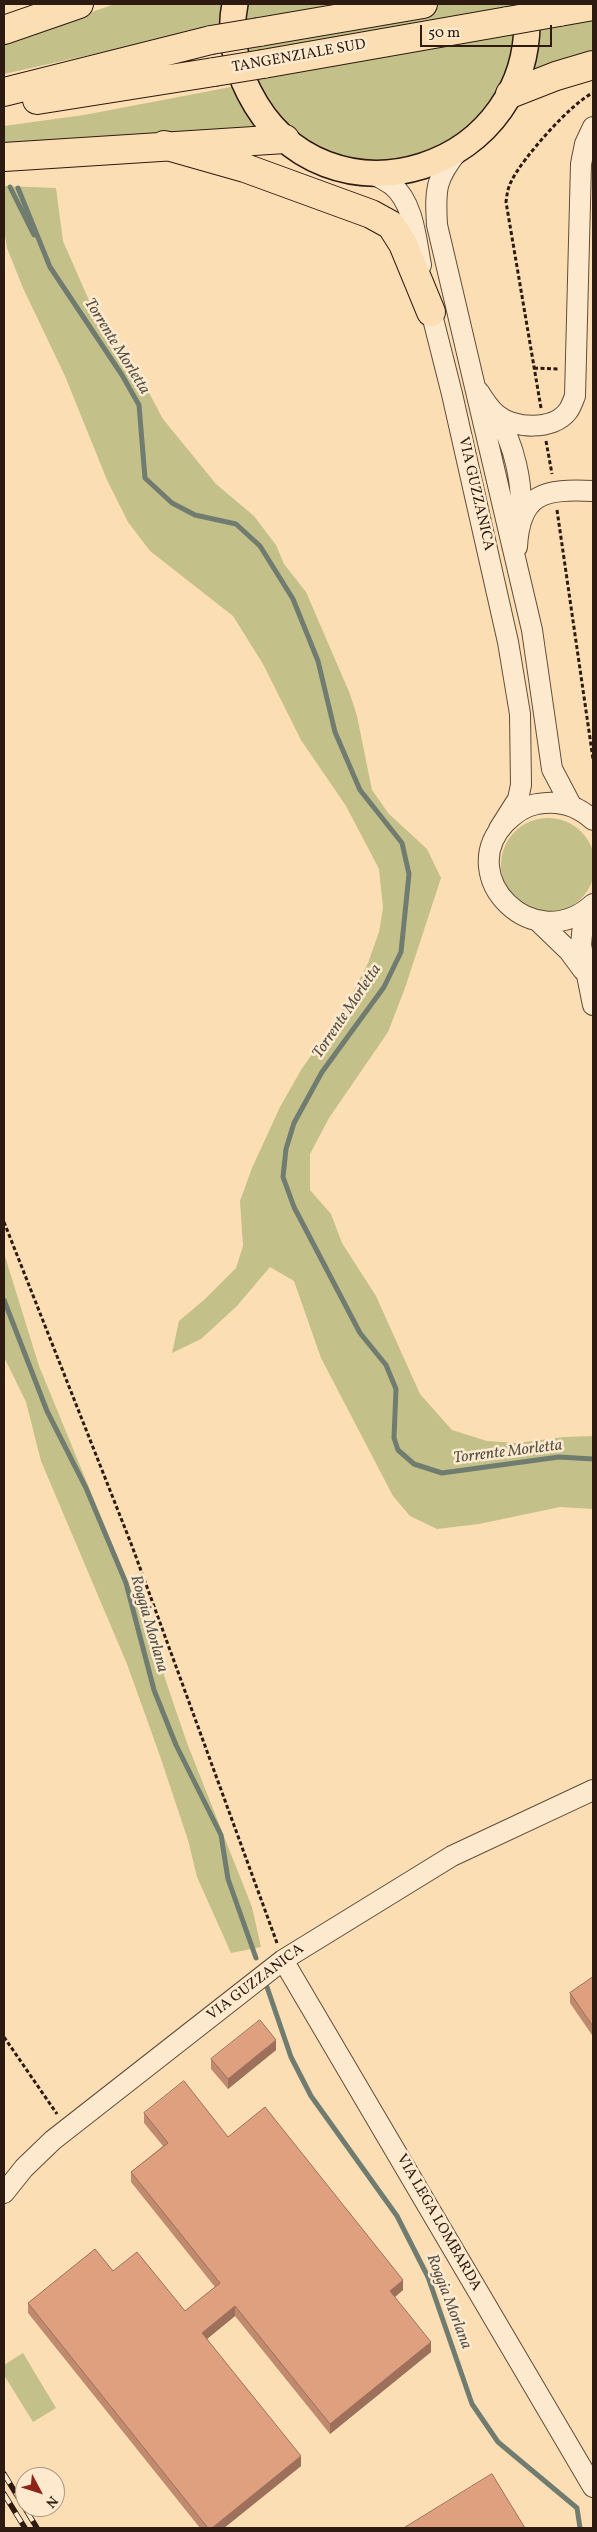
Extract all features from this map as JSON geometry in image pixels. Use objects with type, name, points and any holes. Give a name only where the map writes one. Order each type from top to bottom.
[{"type":"highway","points":[[4,30],[79,4]]},
{"type":"highway","name":"TANGENZIALE SUD","points":[[4,92],[211,40],[423,4]]},
{"type":"highway","name":"TANGENZIALE SUD","points":[[4,105],[263,64],[517,12],[559,12],[593,6]]},
{"type":"highway","points":[[510,94],[556,76],[593,65]]},
{"type":"highway","points":[[4,157],[164,145],[285,139]]},
{"type":"highway","points":[[164,145],[245,168],[371,214],[391,225],[403,244],[430,312]]},
{"type":"main road","points":[[235,4],[233,36],[236,59],[243,82],[254,103],[268,122],[285,139],[311,156],[341,168],[372,173],[402,172],[431,164],[458,151],[479,135],[496,116],[510,94],[520,72],[526,48],[528,23],[517,12]]},
{"type":"street","points":[[496,414],[509,422],[544,425],[568,411],[575,396],[581,164],[585,144],[593,128]]},
{"type":"street","name":"VIA GUZZANICA","points":[[458,151],[443,170],[436,196],[437,226],[523,591],[537,658],[552,769],[571,805]]},
{"type":"street","name":"VIA GUZZANICA","points":[[372,173],[393,186],[403,198],[411,216],[430,312],[452,394],[506,633],[520,714],[521,786],[518,800],[491,847],[490,867],[494,886],[505,903],[521,916],[539,922],[570,920],[588,909]]},
{"type":"street","points":[[577,332],[581,322],[593,308]]},
{"type":"street","points":[[475,387],[507,431],[522,499],[517,546],[523,591]]},
{"type":"street","points":[[520,523],[526,508],[538,496],[554,490],[593,491]]},
{"type":"street","name":"VIA GUZZANICA","points":[[500,829],[513,814],[531,805],[551,802],[571,805],[593,820]]},
{"type":"street","name":"VIA GUZZANICA","points":[[588,909],[581,940],[593,1004]]},
{"type":"street","name":"VIA GUZZANICA","points":[[539,922],[569,951],[586,974]]},
{"type":"street","name":"VIA GUZZANICA","points":[[4,2193],[24,2168],[68,2128],[283,1960],[452,1856],[593,1790]]},
{"type":"street","name":"VIA LEGA LOMBARDA","points":[[283,1960],[593,2487]]},
{"type":"path","points":[[4,1222],[132,1546],[283,1960]]},
{"type":"path","points":[[4,2037],[68,2128]]},
{"type":"shaded area","points":[[115,4],[225,4],[224,25],[4,74],[4,42]]},
{"type":"shaded area","points":[[247,4],[516,4],[513,49],[503,88],[477,121],[438,150],[386,163],[341,158],[290,129],[254,78],[245,27]]},
{"type":"shaded area","points":[[593,13],[593,60],[521,85],[533,26]]},
{"type":"shaded area","points":[[236,86],[260,133],[4,150],[4,126],[84,115]]},
{"type":"shaded area","points":[[4,186],[56,188],[63,241],[91,305],[148,391],[163,419],[216,484],[254,516],[276,545],[284,564],[306,592],[350,694],[357,716],[372,790],[389,814],[427,849],[441,878],[405,988],[388,1032],[329,1118],[310,1154],[310,1190],[331,1214],[342,1243],[376,1296],[420,1394],[452,1430],[487,1441],[517,1443],[564,1437],[593,1436],[593,1509],[560,1507],[479,1524],[437,1529],[410,1516],[393,1496],[321,1358],[294,1281],[270,1267],[237,1306],[201,1339],[172,1353],[179,1321],[205,1299],[236,1268],[243,1246],[240,1201],[252,1168],[280,1107],[301,1070],[348,1002],[368,963],[379,932],[383,908],[379,869],[346,806],[301,740],[263,664],[233,616],[150,551],[128,522],[107,480],[65,376],[23,288],[7,248],[4,229]]},
{"type":"shaded area","points":[[548,818],[566,821],[581,832],[592,847],[595,865],[592,883],[581,898],[566,909],[548,912],[530,909],[515,898],[504,883],[501,865],[504,847],[515,832],[530,821]]},
{"type":"shaded area","points":[[4,1253],[39,1366],[153,1643],[187,1743],[252,1907],[261,1947],[231,1953],[197,1877],[188,1840],[127,1664],[41,1461],[26,1402],[4,1357]]},
{"type":"shaded area","points":[[23,2353],[56,2408],[33,2422],[4,2375],[4,2365]]},
{"type":"building","points":[[593,1977],[593,2024],[592,2025],[570,1993]]},
{"type":"building","points":[[260,2020],[276,2040],[228,2079],[211,2059]]},
{"type":"building","points":[[184,2081],[228,2137],[265,2107],[403,2280],[390,2291],[431,2342],[330,2424],[235,2306],[202,2333],[301,2456],[212,2528],[208,2528],[28,2303],[95,2249],[113,2271],[137,2252],[185,2311],[220,2283],[131,2172],[168,2143],[144,2113]]},
{"type":"building","points":[[492,2474],[525,2528],[404,2528]]},
{"type":"waterway","points":[[10,187],[34,235]]},
{"type":"waterway","name":"Torrente Morletta","points":[[18,188],[50,267],[122,375],[139,405],[145,478],[172,503],[195,515],[236,524],[260,546],[293,599],[318,661],[335,732],[360,790],[402,843],[409,874],[401,952],[384,987],[322,1072],[294,1123],[286,1149],[283,1177],[294,1207],[360,1333],[386,1365],[396,1389],[394,1438],[398,1450],[414,1464],[442,1473],[559,1457],[593,1459]]},
{"type":"waterway","name":"Roggia Morlana","points":[[4,1300],[47,1411],[86,1488],[126,1583],[154,1690],[176,1745],[221,1835],[228,1879],[256,1958]]},
{"type":"waterway","name":"Roggia Morlana","points":[[267,1987],[291,2057],[311,2096],[397,2216],[428,2277],[472,2404],[498,2442],[577,2508],[580,2528]]},
{"type":"railway","points":[[4,2474],[37,2528]]},
{"type":"railway","points":[[4,2494],[25,2528]]}]
